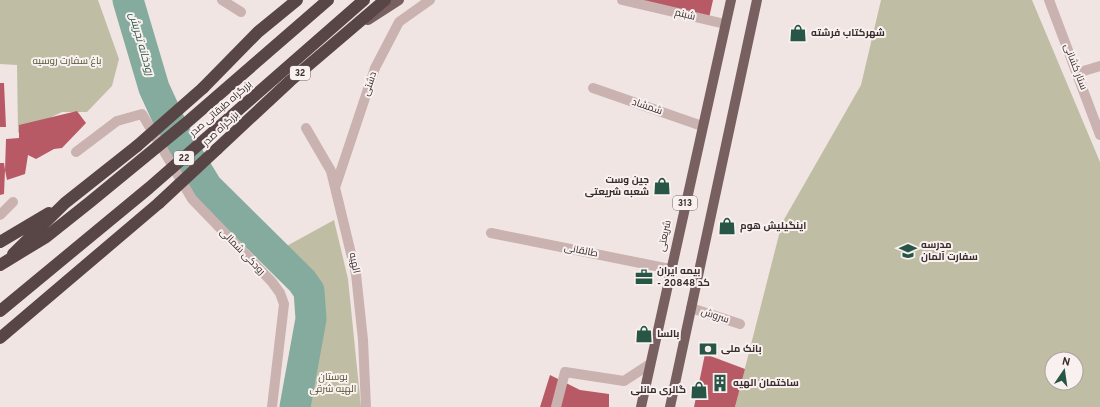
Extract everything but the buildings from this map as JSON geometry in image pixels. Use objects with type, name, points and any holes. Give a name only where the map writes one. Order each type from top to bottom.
[{"type":"highway","points":[[0,266],[65,203],[137,146],[203,88],[258,32],[297,0]]},
{"type":"highway","name":"بزرگراه طبقاتی صدر","points":[[0,266],[46,236],[90,202],[191,119],[328,0]]},
{"type":"highway","name":"بزرگراه طبقاتی صدر","points":[[0,311],[149,188],[364,0]]},
{"type":"highway","name":"بزرگراه صدر","points":[[0,338],[159,203],[217,149],[385,0]]},
{"type":"highway","points":[[0,242],[65,203]]},
{"type":"main road","points":[[340,39],[399,0]]},
{"type":"main road","name":"شریعتی","points":[[641,407],[670,268],[731,0]]},
{"type":"main road","name":"313","points":[[670,407],[757,0]]},
{"type":"street","points":[[222,0],[241,12]]},
{"type":"street","name":"دشتی","points":[[336,185],[375,68],[399,22],[430,0]]},
{"type":"street","name":"شبنم","points":[[622,0],[725,24]]},
{"type":"street","name":"ستار کشانی","points":[[1049,0],[1100,135]]},
{"type":"street","points":[[1077,73],[1100,66]]},
{"type":"street","name":"شمشاد","points":[[593,88],[702,126]]},
{"type":"street","name":"رودکی شمالی","points":[[76,152],[117,121],[142,114],[192,199],[280,292],[284,304],[284,315],[272,407]]},
{"type":"street","name":"الهیه","points":[[306,128],[327,162],[336,185],[359,293],[366,407]]},
{"type":"street","points":[[0,215],[13,202]]},
{"type":"street","name":"طالقانی","points":[[491,233],[670,268]]},
{"type":"street","name":"سروش","points":[[691,308],[740,324]]},
{"type":"street","points":[[556,407],[565,372],[624,381],[650,364]]},
{"type":"green space","name":"باغ سفارت روسیه","points":[[0,0],[98,0],[119,59],[112,86],[87,112],[62,112],[18,133],[17,65],[0,64]]},
{"type":"green space","points":[[881,0],[1032,0],[1100,162],[1100,407],[735,407],[782,223],[861,85]]},
{"type":"green space","name":"بوستان الهیه شرقی","points":[[334,220],[348,279],[361,407],[303,407],[317,345],[322,309],[322,295],[319,286],[312,277],[283,248]]},
{"type":"waterway","name":"رودخانه تجریش","points":[[128,0],[154,88],[176,136],[207,187],[302,281],[309,291],[311,319],[295,407]]},
{"type":"place","name":"شهرکتاب فرشته","points":[[798,33]]},
{"type":"place","name":"جین وست شعبه شریعتی","points":[[662,186]]},
{"type":"place","name":"اینگیلیش هوم","points":[[727,226]]},
{"type":"place","name":"مدرسه سفارت آلمان","points":[[908,251]]},
{"type":"place","name":"بیمه ایران - کد 20848","points":[[644,277]]},
{"type":"place","name":"بالسا","points":[[644,334]]},
{"type":"place","name":"بانک ملی","points":[[708,349]]},
{"type":"place","name":"ساختمان الهیه","points":[[720,383]]},
{"type":"place","name":"گالری مانلی","points":[[699,390]]}]
